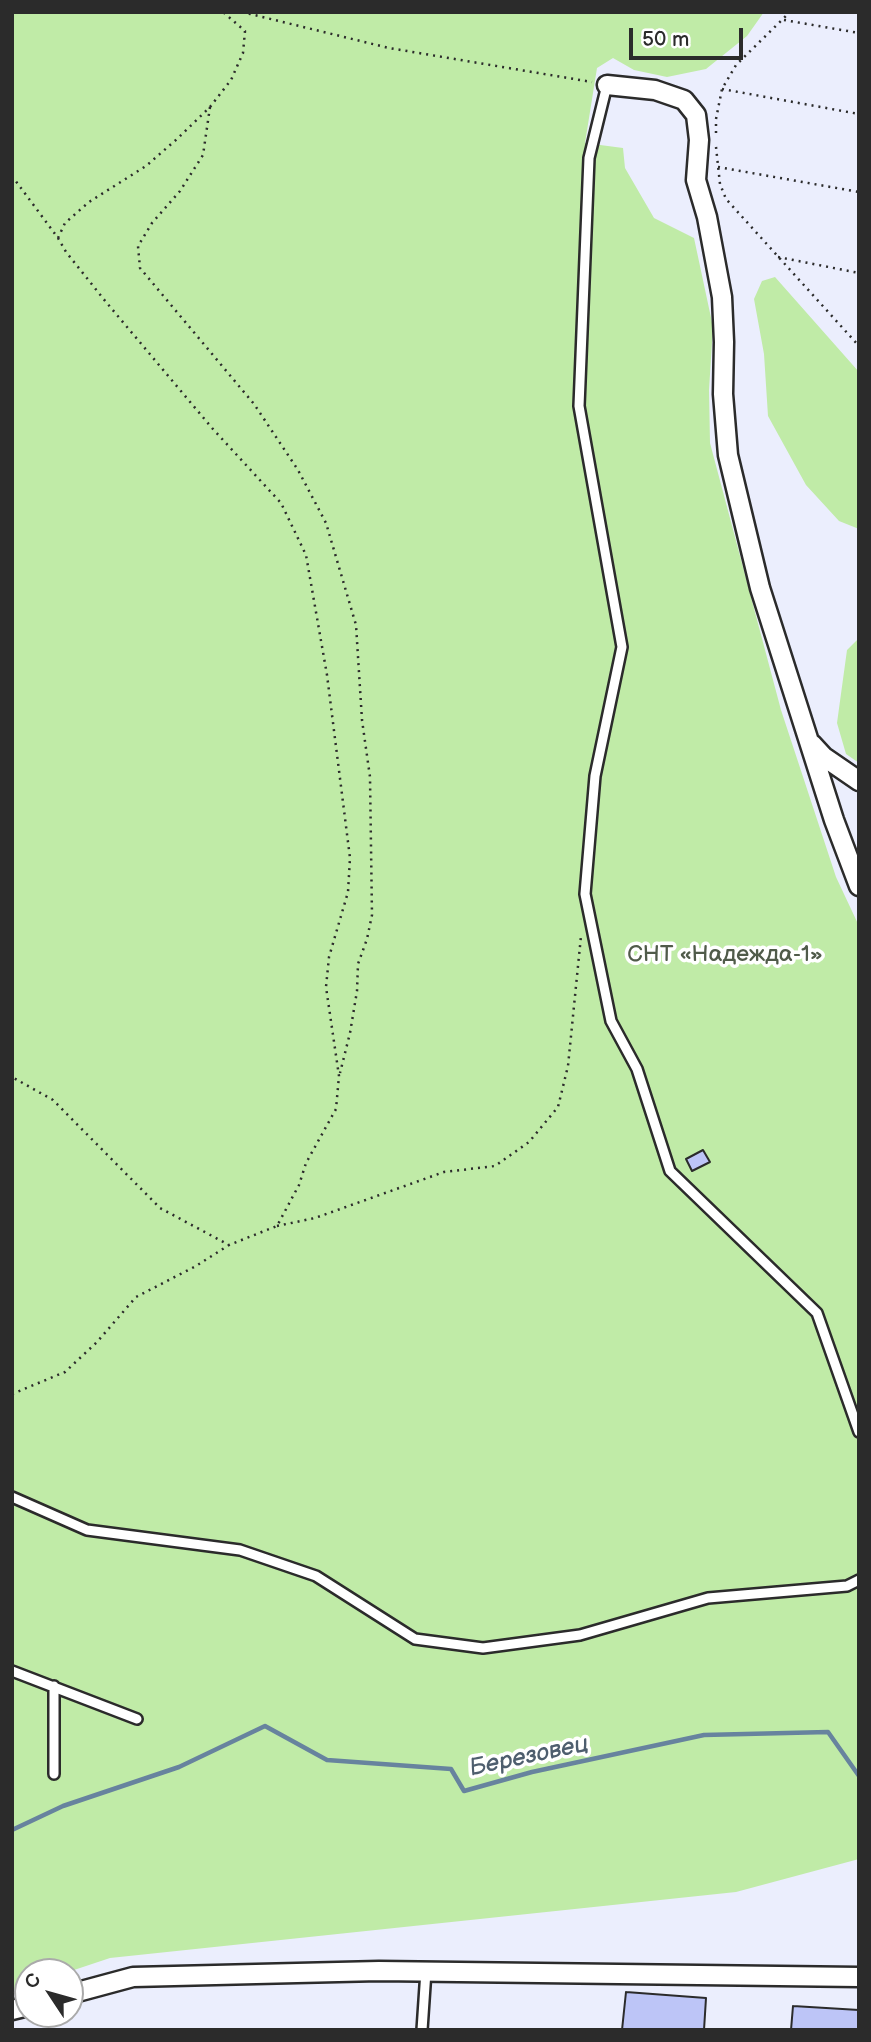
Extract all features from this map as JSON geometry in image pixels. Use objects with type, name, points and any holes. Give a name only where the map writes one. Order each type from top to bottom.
[{"type":"street","points":[[607,85],[655,90],[684,100],[696,114],[699,140],[696,180],[707,217],[722,297],[723,394],[728,455],[760,588],[834,820],[859,886]]},
{"type":"street","points":[[809,741],[824,757],[859,781]]},
{"type":"street","points":[[84,1990],[133,1977],[426,1971],[859,1977]]},
{"type":"lane","points":[[607,85],[589,158],[579,407],[622,647],[595,776],[585,894],[611,1021],[637,1069],[670,1171],[817,1313],[859,1432]]},
{"type":"lane","points":[[12,1497],[87,1531],[240,1550],[316,1576],[415,1639],[483,1648],[580,1635],[708,1598],[847,1587],[859,1580]]},
{"type":"lane","points":[[12,1671],[137,1719]]},
{"type":"lane","points":[[54,1686],[54,1774]]},
{"type":"lane","points":[[422,2030],[426,1971]]},
{"type":"path","points":[[58,238],[65,222],[89,202],[146,166],[210,107],[231,80],[243,53],[245,31],[223,12]]},
{"type":"path","points":[[242,12],[389,48],[607,85]]},
{"type":"path","points":[[790,12],[736,65],[722,89],[716,119],[720,184],[726,200],[859,346]]},
{"type":"path","points":[[783,19],[859,33]]},
{"type":"path","points":[[722,89],[859,114]]},
{"type":"path","points":[[210,107],[203,155],[180,191],[152,223],[138,246],[140,268],[254,404],[298,470],[326,523],[356,625],[362,720],[370,777],[372,915],[368,939],[358,964],[357,992],[339,1076],[336,1109],[306,1163],[299,1185],[277,1226]]},
{"type":"path","points":[[718,167],[859,192]]},
{"type":"path","points":[[12,176],[66,252],[106,302],[212,428],[281,503],[306,555],[327,675],[350,858],[348,892],[329,957],[326,987],[339,1076]]},
{"type":"path","points":[[778,257],[859,273]]},
{"type":"path","points":[[12,1394],[65,1372],[97,1342],[136,1297],[196,1266],[229,1245],[277,1226],[316,1218],[444,1172],[495,1166],[528,1142],[558,1107],[568,1066],[581,933]]},
{"type":"path","points":[[12,1077],[53,1100],[160,1208],[229,1245]]},
{"type":"green space","name":"СНТ «Надежда-1»","points":[[12,12],[764,12],[747,36],[706,69],[667,77],[634,70],[613,58],[597,68],[585,143],[623,148],[625,168],[654,218],[694,238],[713,327],[709,390],[710,443],[781,710],[836,877],[859,926],[859,1859],[736,1892],[110,1958],[84,1967],[84,1958],[14,1958],[12,1991]]},
{"type":"green space","points":[[775,277],[859,372],[859,529],[839,521],[806,485],[768,416],[764,354],[754,299],[762,281]]},
{"type":"green space","points":[[859,638],[859,763],[846,754],[837,723],[847,650]]},
{"type":"building","points":[[703,1150],[710,1162],[692,1171],[686,1159]]},
{"type":"building","points":[[626,1992],[706,1998],[704,2030],[622,2030]]},
{"type":"building","points":[[793,2006],[859,2010],[859,2030],[791,2030]]},
{"type":"waterway","name":"Березовец","points":[[12,1830],[63,1806],[179,1767],[265,1726],[327,1760],[451,1769],[464,1791],[532,1772],[704,1735],[828,1732],[859,1776]]}]
